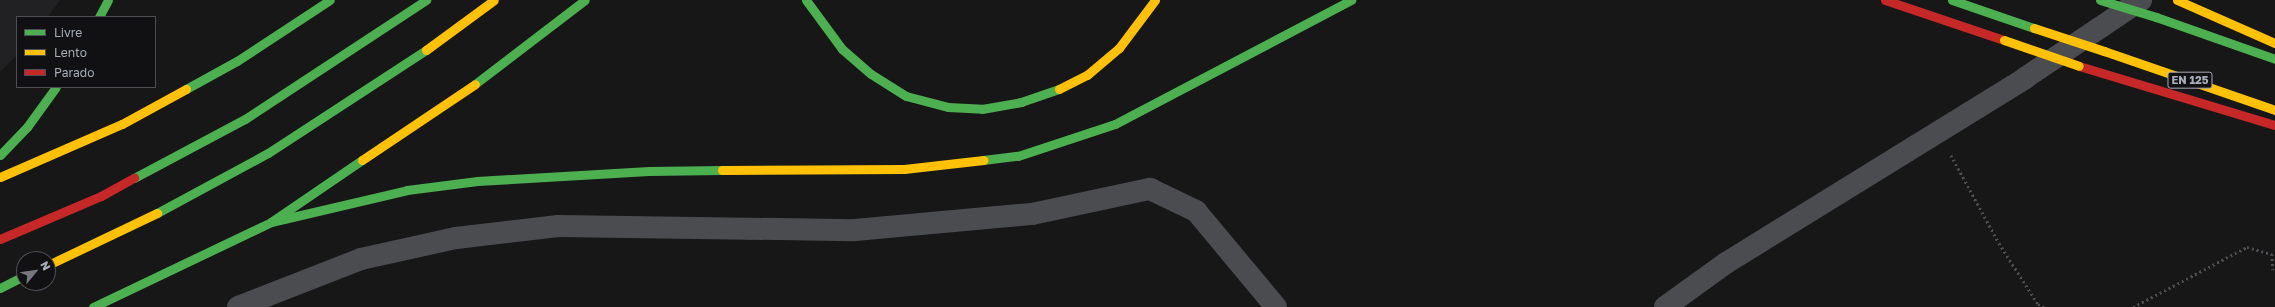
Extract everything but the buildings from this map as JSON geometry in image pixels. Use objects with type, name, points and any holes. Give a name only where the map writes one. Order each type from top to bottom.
[{"type":"main road","points":[[100,16],[108,0]]},
{"type":"main road","points":[[0,177],[122,124],[237,61],[330,0]]},
{"type":"main road","points":[[0,239],[101,196],[245,119],[426,0]]},
{"type":"main road","points":[[56,261],[129,228],[268,153],[427,49],[494,0]]},
{"type":"main road","points":[[93,307],[271,222],[481,80],[584,0]]},
{"type":"main road","points":[[806,0],[842,49],[872,74],[906,96],[948,107],[982,109],[1028,100],[1057,90],[1087,75],[1119,48],[1155,0]]},
{"type":"main road","points":[[271,222],[407,190],[477,181],[634,171],[904,169],[1018,156],[1115,124],[1351,0]]},
{"type":"main road","points":[[1885,0],[2078,66],[2275,125]]},
{"type":"main road","name":"EN 125","points":[[1952,0],[2275,110]]},
{"type":"main road","points":[[2100,0],[2156,17],[2275,59]]},
{"type":"main road","points":[[2177,0],[2275,43]]},
{"type":"main road","points":[[0,154],[27,127],[55,88]]},
{"type":"main road","points":[[0,288],[16,280]]},
{"type":"street","points":[[1665,307],[1726,263],[2025,78],[2140,0]]},
{"type":"street","points":[[238,307],[361,259],[456,238],[558,226],[855,230],[1032,214],[1150,189],[1196,211],[1276,307]]},
{"type":"path","points":[[1938,132],[1999,242],[2038,304],[2044,307]]},
{"type":"path","points":[[2133,307],[2247,247],[2272,254],[2273,270]]},
{"type":"shaded area","points":[[0,0],[60,0],[49,16],[16,16],[16,56],[0,72]]},
{"type":"traffic: fast","points":[[100,16],[108,0]]},
{"type":"traffic: fast","points":[[186,89],[237,61],[330,0]]},
{"type":"traffic: fast","points":[[134,178],[245,119],[426,0]]},
{"type":"traffic: fast","points":[[475,84],[585,0]]},
{"type":"traffic: fast","points":[[806,0],[842,49],[871,74],[906,96],[948,107],[982,109],[1021,102],[1059,89]]},
{"type":"traffic: fast","points":[[983,160],[1018,156],[1115,124],[1351,0]]},
{"type":"traffic: fast","points":[[1952,0],[2034,28]]},
{"type":"traffic: fast","points":[[2100,0],[2156,17]]},
{"type":"traffic: fast","points":[[2156,17],[2275,59]]},
{"type":"traffic: fast","points":[[157,213],[268,153],[426,50]]},
{"type":"traffic: fast","points":[[0,155],[27,127],[55,88]]},
{"type":"traffic: fast","points":[[93,307],[271,222],[362,160]]},
{"type":"traffic: fast","points":[[271,222],[407,190],[477,181],[649,171],[722,170]]},
{"type":"traffic: fast","points":[[0,288],[16,280]]},
{"type":"traffic: slow","points":[[426,50],[494,0]]},
{"type":"traffic: slow","points":[[1059,89],[1087,75],[1119,48],[1155,0]]},
{"type":"traffic: slow","points":[[2177,0],[2275,43]]},
{"type":"traffic: slow","points":[[2034,28],[2104,51]]},
{"type":"traffic: slow","points":[[2004,40],[2079,66]]},
{"type":"traffic: slow","points":[[2104,51],[2275,110]]},
{"type":"traffic: slow","points":[[362,160],[475,84]]},
{"type":"traffic: slow","points":[[0,177],[122,124],[186,89]]},
{"type":"traffic: slow","points":[[722,170],[904,169],[983,160]]},
{"type":"traffic: slow","points":[[56,261],[157,213]]},
{"type":"traffic: jam","points":[[1885,0],[2004,40]]},
{"type":"traffic: jam","points":[[2079,66],[2275,125]]},
{"type":"traffic: jam","points":[[0,239],[101,196],[134,178]]}]
